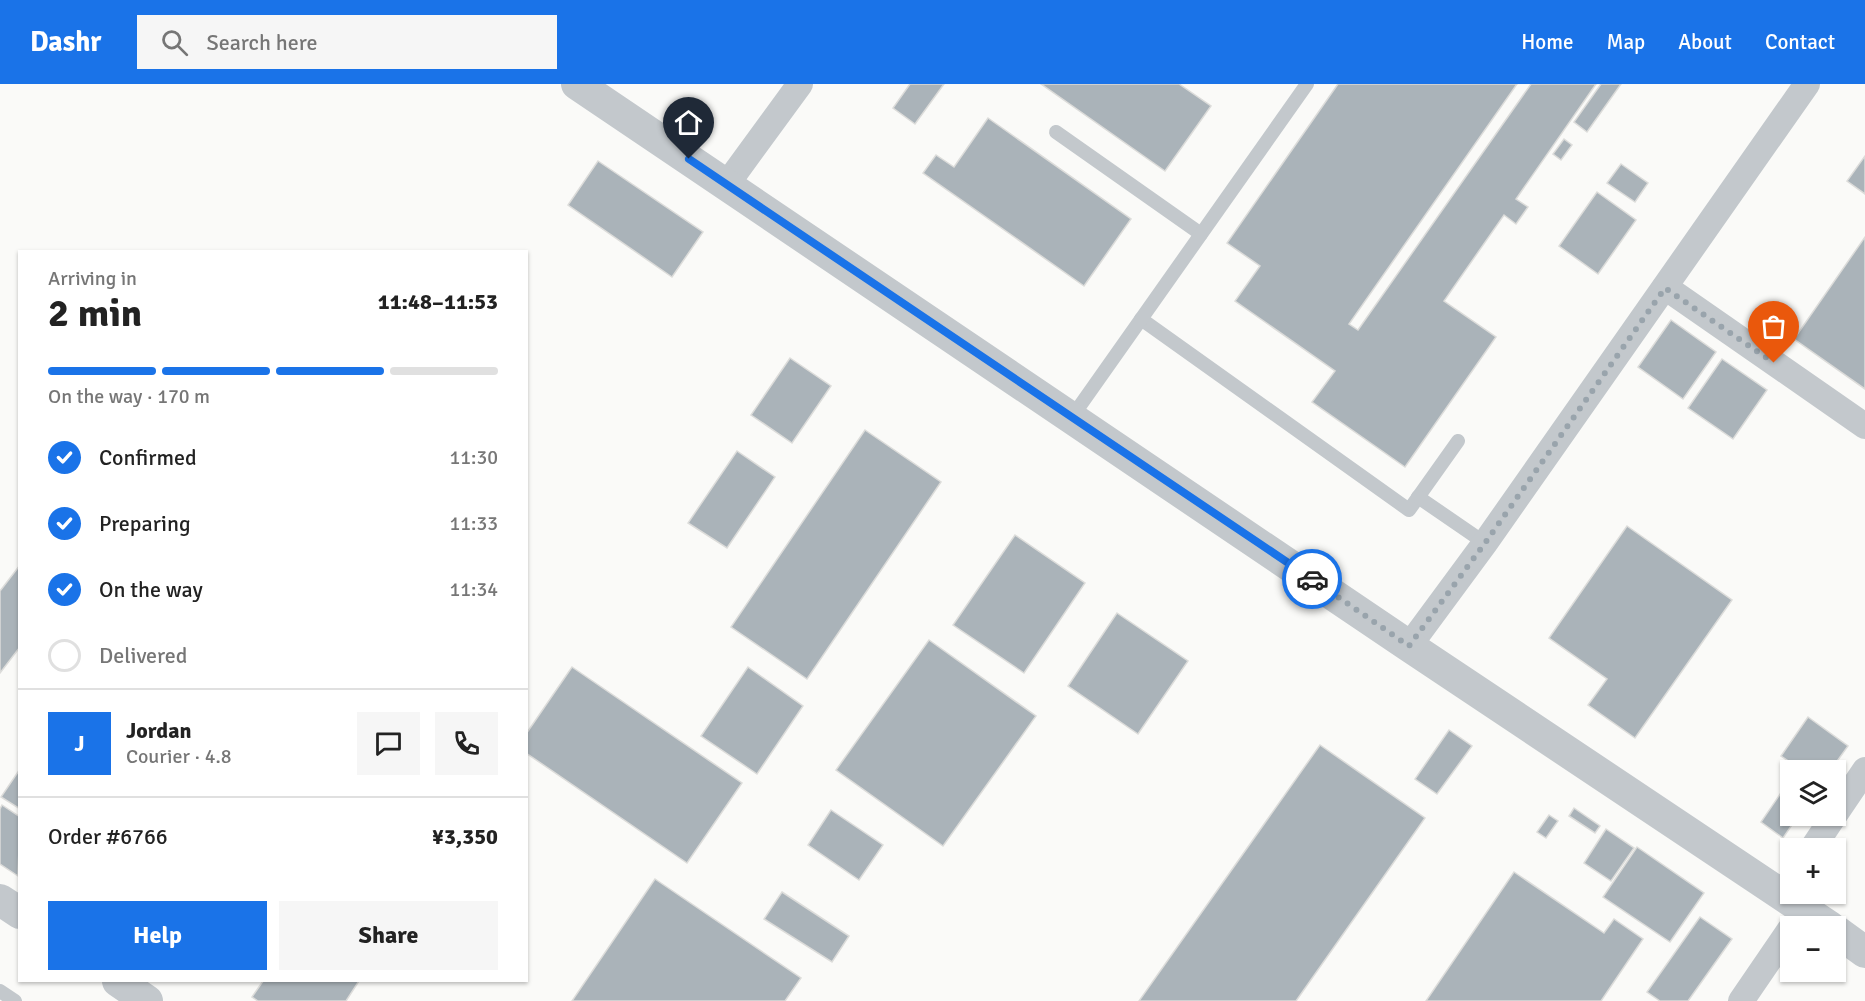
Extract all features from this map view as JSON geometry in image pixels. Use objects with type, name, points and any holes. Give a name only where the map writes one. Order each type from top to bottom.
[{"type":"street","points":[[577,84],[1072,417],[1792,907],[1809,916]]},
{"type":"street","points":[[727,184],[800,84]]},
{"type":"street","points":[[1409,646],[1485,543],[1807,84]]},
{"type":"street","points":[[1665,288],[1865,426]]},
{"type":"street","points":[[1846,798],[1865,770]]},
{"type":"street","points":[[0,900],[18,913]]},
{"type":"street","points":[[1741,1001],[1792,907]]},
{"type":"street","points":[[1846,938],[1865,952]]},
{"type":"street","points":[[119,982],[147,1001]]},
{"type":"lane","points":[[1072,417],[1307,84]]},
{"type":"lane","points":[[1056,132],[1201,234]]},
{"type":"lane","points":[[1141,319],[1409,510],[1458,441]]},
{"type":"lane","points":[[1418,497],[1485,543]]},
{"type":"lane","points":[[0,991],[15,1001]]},
{"type":"building","points":[[910,84],[944,84],[915,124],[893,108]]},
{"type":"building","points":[[1041,84],[1179,84],[1211,106],[1165,171]]},
{"type":"building","points":[[1338,84],[1517,84],[1349,324],[1358,330],[1531,84],[1596,84],[1516,199],[1528,207],[1516,224],[1504,215],[1444,301],[1496,337],[1405,467],[1312,402],[1335,371],[1235,301],[1260,266],[1227,243]]},
{"type":"building","points":[[1601,84],[1621,84],[1587,132],[1574,122]]},
{"type":"building","points":[[988,118],[1131,219],[1084,286],[923,173],[936,155],[954,167]]},
{"type":"building","points":[[1564,139],[1572,145],[1561,160],[1553,154]]},
{"type":"building","points":[[1865,156],[1865,194],[1847,181]]},
{"type":"building","points":[[598,161],[703,232],[672,277],[568,205]]},
{"type":"building","points":[[1621,164],[1648,183],[1635,202],[1607,183]]},
{"type":"building","points":[[1597,192],[1636,220],[1598,274],[1559,246]]},
{"type":"building","points":[[1865,237],[1865,389],[1794,339]]},
{"type":"building","points":[[1671,320],[1716,352],[1683,399],[1638,367]]},
{"type":"building","points":[[790,358],[831,386],[792,443],[751,415]]},
{"type":"building","points":[[1722,359],[1767,390],[1733,439],[1688,408]]},
{"type":"building","points":[[865,430],[941,482],[807,679],[731,627]]},
{"type":"building","points":[[737,451],[775,477],[727,548],[688,523]]},
{"type":"building","points":[[1627,526],[1732,600],[1635,738],[1588,705],[1607,679],[1549,638]]},
{"type":"building","points":[[1015,535],[1085,583],[1024,673],[953,625]]},
{"type":"building","points":[[18,568],[18,650],[0,673],[0,591]]},
{"type":"building","points":[[1117,613],[1188,661],[1138,734],[1068,686]]},
{"type":"building","points":[[929,640],[1036,716],[943,846],[836,770]]},
{"type":"building","points":[[572,667],[742,783],[687,863],[528,754],[528,731]]},
{"type":"building","points":[[748,667],[803,706],[757,774],[701,736]]},
{"type":"building","points":[[1808,717],[1848,746],[1838,760],[1787,760],[1781,756]]},
{"type":"building","points":[[1449,730],[1472,746],[1437,794],[1415,779]]},
{"type":"building","points":[[1320,745],[1425,818],[1296,1001],[1139,1001]]},
{"type":"building","points":[[18,772],[18,808],[1,797]]},
{"type":"building","points":[[1780,794],[1780,826],[1791,826],[1783,838],[1761,822]]},
{"type":"building","points":[[2,805],[18,816],[18,876],[0,864],[0,809]]},
{"type":"building","points":[[1574,808],[1600,826],[1595,833],[1569,816]]},
{"type":"building","points":[[831,810],[883,845],[859,880],[808,845]]},
{"type":"building","points":[[1549,815],[1558,821],[1546,838],[1537,832]]},
{"type":"building","points":[[1606,829],[1634,848],[1611,881],[1584,863]]},
{"type":"building","points":[[1637,847],[1704,893],[1670,942],[1603,897]]},
{"type":"building","points":[[1514,872],[1604,933],[1614,919],[1643,939],[1601,1001],[1426,1001]]},
{"type":"building","points":[[655,879],[801,978],[785,1001],[572,1001]]},
{"type":"building","points":[[782,892],[849,936],[832,962],[764,919]]},
{"type":"building","points":[[1700,917],[1732,939],[1688,1001],[1660,1001],[1647,992]]},
{"type":"building","points":[[262,982],[358,982],[346,1001],[258,1001],[252,997]]},
{"type":"way so far","points":[[1312,579],[1409,646],[1485,543],[1665,288],[1774,363]]},
{"type":"route","points":[[689,159],[1312,579]]}]
